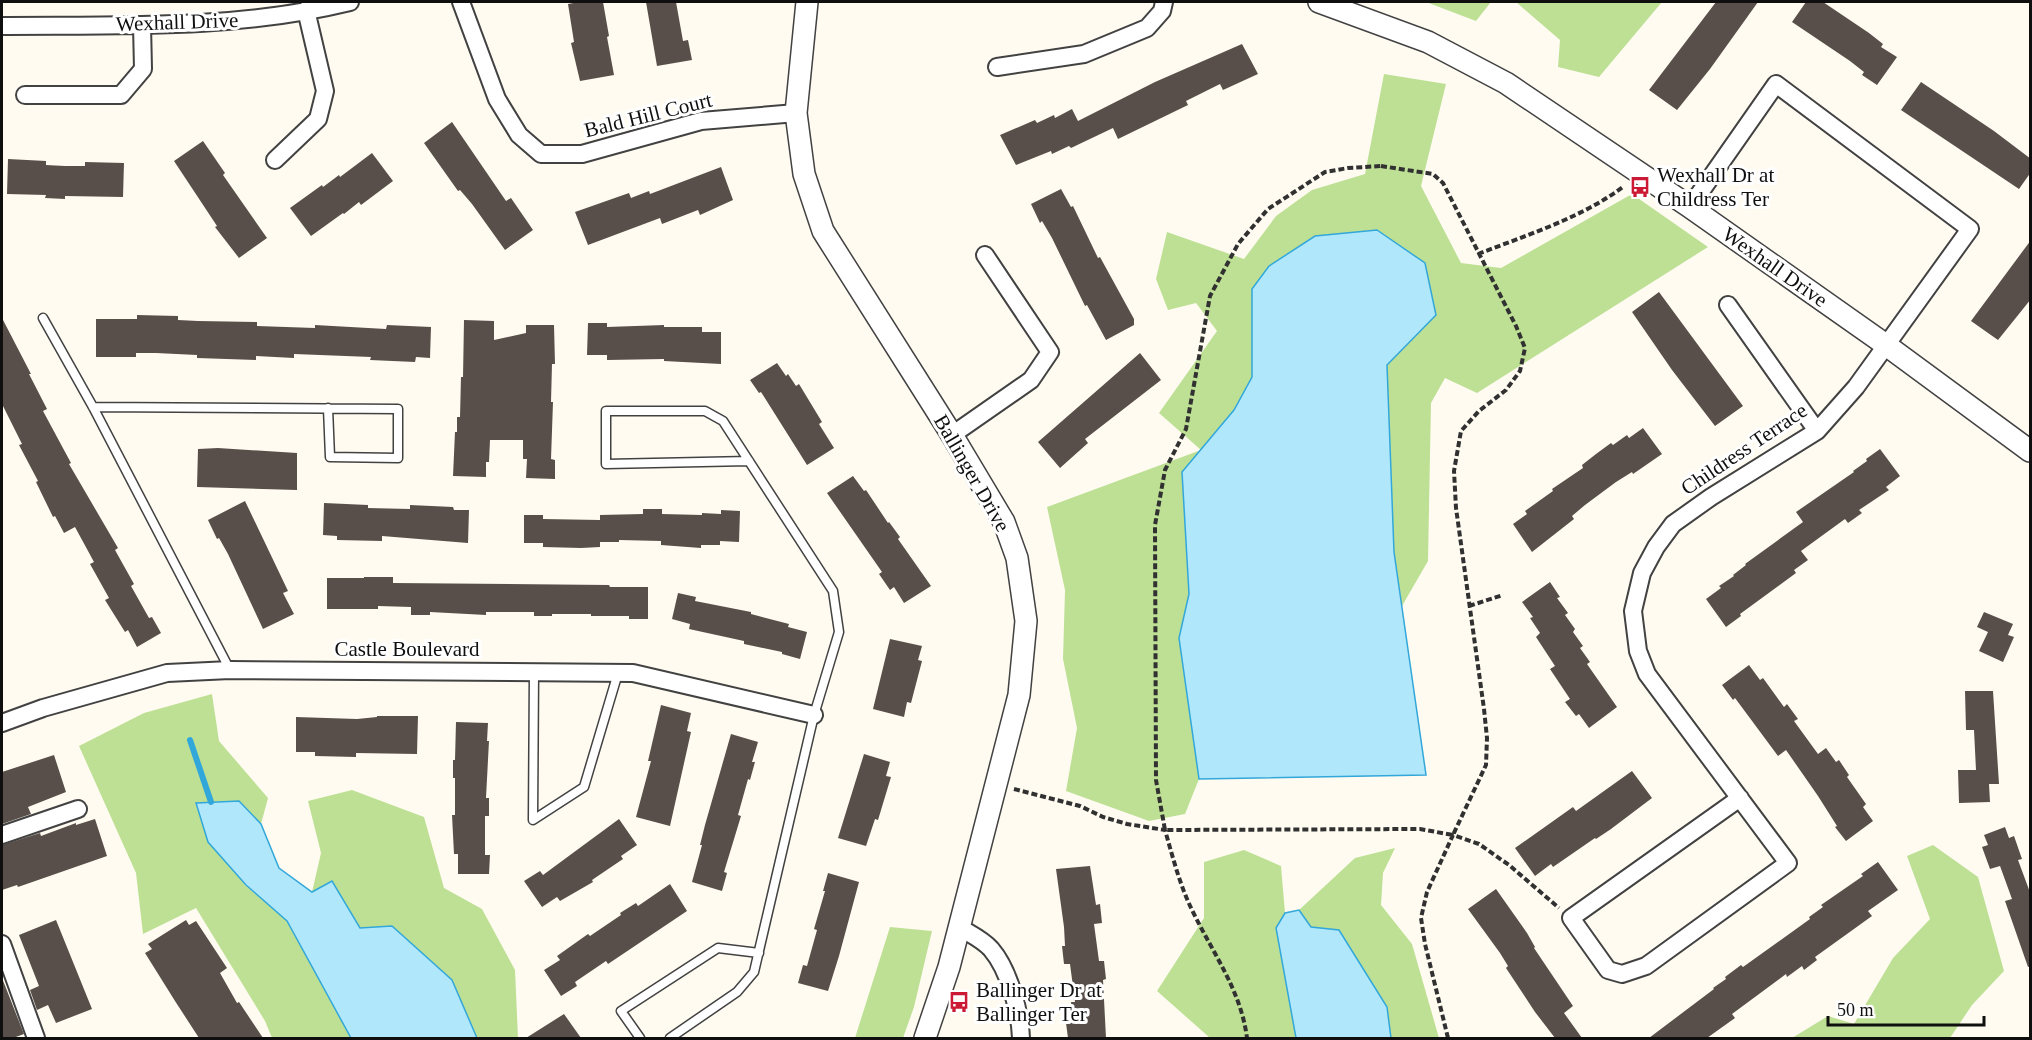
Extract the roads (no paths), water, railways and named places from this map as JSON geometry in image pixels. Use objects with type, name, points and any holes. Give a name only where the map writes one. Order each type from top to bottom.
[{"type":"street","name":"Wexhall Drive","points":[[2,26],[181,25],[262,19],[350,2]]},
{"type":"street","name":"Bald Hill Court","points":[[461,2],[497,99],[519,135],[541,154],[582,154],[700,121],[796,113]]},
{"type":"street","name":"Ballinger Drive","points":[[807,2],[796,113],[804,174],[823,231],[1004,522],[1017,558],[1026,621],[1019,694],[949,966],[925,1038]]},
{"type":"street","points":[[997,67],[1084,54],[1147,28],[1162,11],[1164,2]]},
{"type":"street","name":"Wexhall Drive","points":[[1319,2],[1428,42],[1506,83],[1690,207],[1886,345],[2031,451]]},
{"type":"street","points":[[275,160],[318,119],[325,91],[306,10]]},
{"type":"street","points":[[25,95],[121,95],[143,69],[142,25]]},
{"type":"street","name":"Childress Terrace","points":[[1690,207],[1776,84],[1970,229],[1856,387],[1817,431],[1711,497],[1673,524],[1656,547],[1642,573],[1633,611],[1638,651],[1647,674],[1740,798],[1788,863],[1646,966],[1622,974],[1608,970],[1571,918],[1740,798]]},
{"type":"street","points":[[952,435],[1031,380],[1050,352],[985,255]]},
{"type":"street","points":[[1728,305],[1817,431]]},
{"type":"street","name":"Castle Boulevard","points":[[2,723],[43,708],[167,673],[230,670],[633,673],[814,715]]},
{"type":"street","points":[[2,835],[78,809]]},
{"type":"street","points":[[959,927],[982,941],[992,951],[1009,982],[1021,1023],[1021,1038]]},
{"type":"street","points":[[2,944],[8,980],[36,1038]]},
{"type":"lane","points":[[43,318],[93,407],[230,670]]},
{"type":"lane","points":[[93,407],[328,408],[398,409],[398,458],[330,457],[328,408]]},
{"type":"lane","points":[[670,1038],[738,992],[754,972],[814,715],[839,632],[833,591],[749,460],[723,421],[705,411],[606,411],[606,464],[749,460]]},
{"type":"lane","points":[[534,672],[533,820],[584,787],[618,673]]},
{"type":"lane","points":[[640,1038],[621,1011],[718,948],[759,953]]},
{"type":"water","points":[[1377,230],[1425,263],[1436,315],[1387,365],[1394,552],[1426,775],[1199,779],[1179,638],[1189,594],[1182,472],[1234,410],[1252,377],[1252,289],[1269,266],[1315,236]]},
{"type":"water","points":[[239,801],[261,824],[279,868],[312,892],[332,881],[360,928],[392,926],[452,980],[477,1038],[351,1038],[287,921],[246,885],[208,842],[196,803]]},
{"type":"water","points":[[1299,910],[1311,927],[1339,930],[1387,1007],[1391,1038],[1296,1038],[1276,928],[1285,913]]},
{"type":"waterway","points":[[190,740],[211,802]]},
{"type":"place","name":"Wexhall Dr at Childress Ter","points":[[1640,187]]},
{"type":"place","name":"Ballinger Dr at Ballinger Ter","points":[[959,1002]]}]
